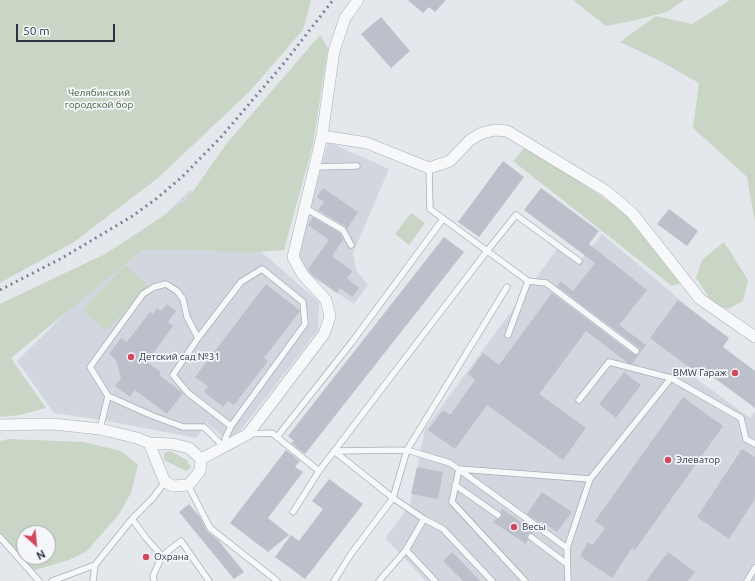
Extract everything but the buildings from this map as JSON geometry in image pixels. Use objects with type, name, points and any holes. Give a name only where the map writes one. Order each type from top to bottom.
[{"type":"street","points":[[201,459],[248,434],[324,334],[330,317],[326,300],[303,275],[293,257],[322,136],[334,51],[345,18],[358,0]]},
{"type":"street","points":[[322,136],[367,143],[429,168],[450,161],[470,140],[482,132],[495,130],[508,131],[606,191],[632,213],[700,299],[755,337]]},
{"type":"street","points":[[0,425],[53,424],[100,430],[137,438],[149,443],[173,444],[189,448],[201,459]]},
{"type":"street","points":[[149,443],[165,482],[174,486],[188,485],[200,471],[201,459]]},
{"type":"lane","points":[[315,166],[357,166]]},
{"type":"lane","points":[[429,168],[430,209],[528,281],[546,283],[636,351]]},
{"type":"lane","points":[[304,208],[343,230],[351,245]]},
{"type":"lane","points":[[293,512],[319,471],[334,451],[516,215],[579,261]]},
{"type":"lane","points":[[277,437],[352,342],[443,219]]},
{"type":"lane","points":[[224,447],[231,426],[305,324],[303,302],[262,269],[241,282],[172,375],[188,394],[231,426]]},
{"type":"lane","points":[[508,335],[528,281]]},
{"type":"lane","points":[[198,338],[187,317],[183,299],[177,292],[166,284],[154,286],[143,294],[90,367],[108,396],[182,427],[204,427],[224,447]]},
{"type":"lane","points":[[334,581],[351,554],[393,498],[407,450],[507,287]]},
{"type":"lane","points":[[579,400],[609,362],[671,378],[741,418],[746,439],[755,444]]},
{"type":"lane","points":[[568,581],[567,548],[590,479],[671,378]]},
{"type":"lane","points":[[100,430],[108,396]]},
{"type":"lane","points":[[248,434],[272,433],[319,471]]},
{"type":"lane","points":[[334,451],[407,450],[450,463],[567,548]]},
{"type":"lane","points":[[334,451],[393,498],[424,519],[443,529],[492,581]]},
{"type":"lane","points":[[459,469],[590,479]]},
{"type":"lane","points":[[459,469],[452,502],[525,581]]},
{"type":"lane","points":[[52,581],[95,565],[132,519],[152,499],[165,482]]},
{"type":"lane","points":[[188,485],[210,528],[277,581]]},
{"type":"lane","points":[[455,485],[498,515]]},
{"type":"lane","points":[[132,519],[162,556]]},
{"type":"lane","points":[[379,581],[406,550],[424,519]]},
{"type":"lane","points":[[0,537],[39,581]]},
{"type":"lane","points":[[531,537],[568,564]]},
{"type":"lane","points":[[154,581],[153,576],[162,556],[181,541],[210,581]]},
{"type":"lane","points":[[406,550],[435,581]]},
{"type":"lane","points":[[93,581],[95,565]]},
{"type":"lane","points":[[747,581],[755,568]]},
{"type":"shaded area","points":[[328,142],[389,169],[353,253],[356,270],[368,285],[354,304],[303,271],[297,256]]},
{"type":"shaded area","points":[[190,190],[319,302],[318,330],[233,440],[225,439],[206,422],[196,438],[102,420],[54,413],[17,361]]},
{"type":"shaded area","points":[[602,234],[724,337],[694,377],[750,418],[755,411],[755,581],[426,581],[385,538],[410,505],[425,429],[560,245],[581,260]]},
{"type":"green space","name":"Челябинский городской бор","points":[[0,0],[311,0],[303,30],[250,91],[158,178],[74,242],[0,283]]},
{"type":"green space","points":[[573,0],[684,0],[667,12],[606,26]]},
{"type":"green space","points":[[730,0],[755,0],[755,222],[747,177],[693,128],[699,83],[660,61],[620,42],[656,16],[692,24]]},
{"type":"green space","points":[[320,35],[328,48],[313,144],[284,250],[244,253],[203,250],[142,250],[11,358],[46,408],[20,415],[0,417],[0,304],[107,253],[187,200],[227,143]]},
{"type":"green space","points":[[526,146],[623,211],[680,283],[672,286],[513,161]]},
{"type":"green space","points":[[411,213],[425,223],[409,245],[395,234]]},
{"type":"green space","points":[[724,242],[748,280],[743,301],[728,309],[713,303],[696,278],[702,260]]},
{"type":"green space","points":[[125,265],[148,286],[106,331],[83,310]]},
{"type":"green space","points":[[9,439],[83,442],[121,451],[138,465],[131,493],[119,514],[87,551],[69,560],[56,564],[56,525],[16,525],[16,559],[0,543],[0,441]]},
{"type":"green space","points":[[170,451],[187,460],[191,468],[186,471],[164,460],[164,453]]},
{"type":"green space","points":[[22,565],[52,565],[29,572]]},
{"type":"railway","points":[[0,290],[62,258],[131,217],[156,199],[182,177],[221,137],[285,62],[333,0]]},
{"type":"place","name":"Детский сад №31","points":[[131,357]]},
{"type":"place","name":"BMW Гараж","points":[[735,373]]},
{"type":"place","name":"Элеватор","points":[[668,460]]},
{"type":"place","name":"Весы","points":[[514,527]]},
{"type":"place","name":"Охрана","points":[[146,557]]}]
